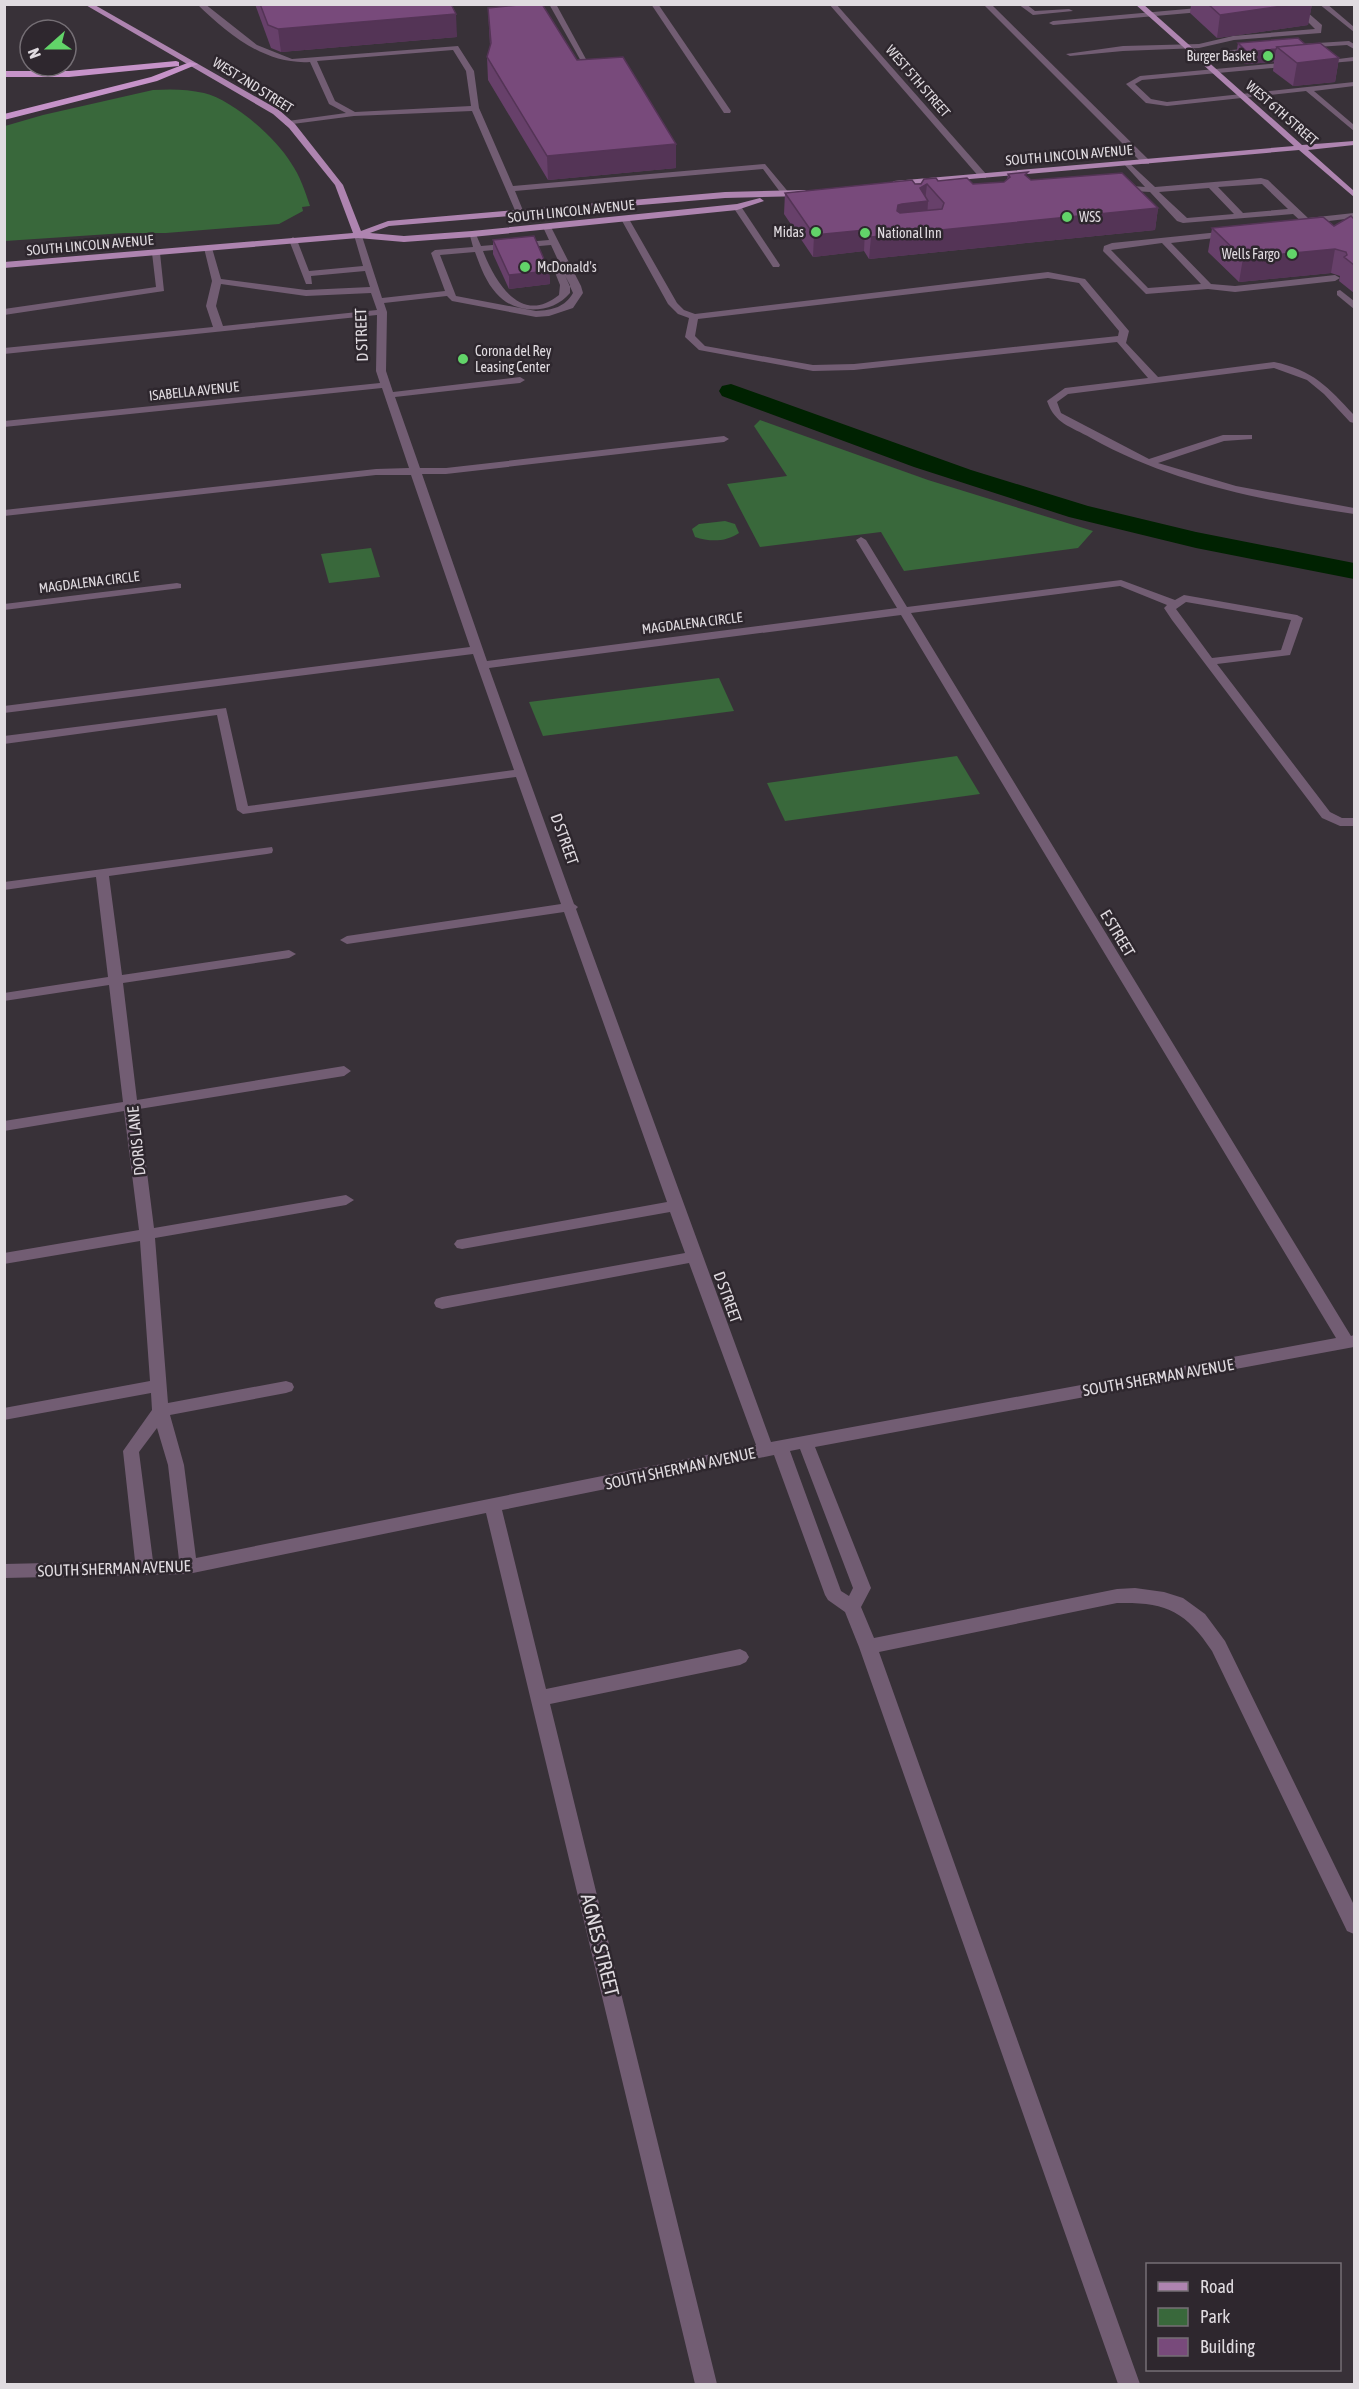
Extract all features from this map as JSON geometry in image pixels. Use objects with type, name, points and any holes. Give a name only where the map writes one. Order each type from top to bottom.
[{"type":"highway","points":[[4,74],[71,74],[126,67],[193,64]]},
{"type":"highway","points":[[4,117],[154,79],[193,64]]},
{"type":"main road","name":"WEST 2ND STREET","points":[[87,4],[246,93],[288,123],[339,185],[358,235]]},
{"type":"main road","name":"WEST 6TH STREET","points":[[1136,5],[1215,71],[1354,195]]},
{"type":"main road","name":"SOUTH LINCOLN AVENUE","points":[[880,186],[1354,143]]},
{"type":"main road","name":"SOUTH LINCOLN AVENUE","points":[[358,235],[388,224],[724,195],[809,192]]},
{"type":"main road","name":"SOUTH LINCOLN AVENUE","points":[[4,266],[358,235],[404,239],[472,234],[737,207],[786,194]]},
{"type":"street","points":[[200,4],[258,50],[275,59],[313,60],[455,48],[470,71],[475,108],[520,213]]},
{"type":"street","points":[[552,4],[590,70]]},
{"type":"street","points":[[654,4],[727,111]]},
{"type":"street","name":"WEST 5TH STREET","points":[[832,4],[983,176]]},
{"type":"street","points":[[986,4],[1146,162]]},
{"type":"street","points":[[1021,4],[1033,13],[1074,11]]},
{"type":"street","points":[[1221,43],[1233,38],[1318,31],[1319,27],[1293,4]]},
{"type":"street","points":[[1322,4],[1354,32],[1344,38],[1294,44],[1349,43],[1354,47]]},
{"type":"street","points":[[1053,22],[1223,7]]},
{"type":"street","points":[[1070,54],[1221,43],[1261,48],[1196,55]]},
{"type":"street","points":[[1308,62],[1354,54]]},
{"type":"street","points":[[1354,58],[1140,78],[1130,84],[1149,102],[1167,104],[1354,84]]},
{"type":"street","points":[[313,60],[332,102],[354,114]]},
{"type":"street","points":[[1309,90],[1354,129]]},
{"type":"street","points":[[288,123],[354,114],[475,108]]},
{"type":"street","points":[[1127,163],[1180,219],[1186,221],[1295,211]]},
{"type":"street","points":[[510,189],[765,166],[786,194]]},
{"type":"street","points":[[956,178],[962,186]]},
{"type":"street","points":[[1105,189],[1153,190],[1261,181],[1265,182],[1295,211],[1302,223],[1354,216]]},
{"type":"street","points":[[904,183],[910,191]]},
{"type":"street","points":[[1210,184],[1241,216]]},
{"type":"street","points":[[737,207],[776,265]]},
{"type":"street","points":[[625,219],[673,304],[681,312],[694,317],[1048,275],[1082,281],[1124,331],[1121,343],[1155,379]]},
{"type":"street","points":[[378,301],[451,296],[527,307],[549,305],[565,293],[565,285],[547,227]]},
{"type":"street","points":[[1244,233],[1112,246],[1107,248],[1107,251],[1146,291],[1208,286],[1234,289],[1335,278]]},
{"type":"street","points":[[472,234],[496,289],[500,295],[516,304]]},
{"type":"street","name":"D STREET","points":[[358,235],[382,312],[381,371],[477,650],[571,907],[694,1257],[834,1595],[852,1607]]},
{"type":"street","points":[[293,240],[313,293]]},
{"type":"street","points":[[1165,241],[1208,286]]},
{"type":"street","points":[[451,296],[435,253],[550,242]]},
{"type":"street","points":[[451,296],[536,314],[549,313],[570,306],[576,300],[578,293],[576,286],[550,242]]},
{"type":"street","points":[[208,248],[217,281],[211,306],[219,329]]},
{"type":"street","points":[[4,312],[161,289],[156,253]]},
{"type":"street","points":[[306,274],[368,268]]},
{"type":"street","points":[[217,281],[313,293],[375,290]]},
{"type":"street","points":[[496,289],[518,297],[531,297],[557,292],[565,285]]},
{"type":"street","points":[[1340,293],[1354,306]]},
{"type":"street","points":[[4,351],[382,312]]},
{"type":"street","points":[[694,317],[690,337],[702,348],[813,368],[854,367],[1123,338]]},
{"type":"street","points":[[1354,420],[1316,380],[1295,368],[1274,365],[1065,391],[1052,401],[1057,415],[1148,463],[1203,481],[1354,511]]},
{"type":"street","name":"ISABELLA AVENUE","points":[[4,424],[519,380]]},
{"type":"street","points":[[1148,463],[1223,438],[1248,437]]},
{"type":"street","points":[[4,513],[376,472],[446,471],[724,439]]},
{"type":"street","name":"E STREET","points":[[861,540],[1351,1342]]},
{"type":"street","name":"MAGDALENA CIRCLE","points":[[484,665],[1121,583],[1176,604]]},
{"type":"street","name":"MAGDALENA CIRCLE","points":[[4,608],[177,586]]},
{"type":"street","points":[[1209,662],[1286,653],[1296,618],[1184,598],[1170,608],[1209,662],[1326,815],[1340,822],[1354,822]]},
{"type":"street","points":[[4,710],[477,650]]},
{"type":"street","points":[[4,740],[222,711],[243,810],[522,773]]},
{"type":"street","points":[[4,886],[267,850]]},
{"type":"street","name":"DORIS LANE","points":[[102,872],[133,1106],[147,1235],[160,1412],[176,1465],[188,1567]]},
{"type":"street","points":[[347,940],[571,907]]},
{"type":"street","points":[[4,997],[289,954]]},
{"type":"street","points":[[4,1126],[344,1071]]},
{"type":"street","points":[[4,1259],[346,1200]]},
{"type":"street","points":[[462,1244],[676,1206]]},
{"type":"street","points":[[442,1303],[694,1257]]},
{"type":"street","name":"SOUTH SHERMAN AVENUE","points":[[4,1571],[188,1567],[805,1442],[1351,1342]]},
{"type":"street","points":[[4,1414],[157,1386]]},
{"type":"street","points":[[145,1569],[131,1451],[160,1412],[286,1387]]},
{"type":"street","points":[[805,1442],[862,1588],[852,1607],[1129,2385]]},
{"type":"street","name":"AGNES STREET","points":[[493,1506],[706,2385]]},
{"type":"street","points":[[868,1647],[1117,1596],[1141,1594],[1186,1607],[1206,1625],[1219,1646],[1354,1925]]},
{"type":"street","points":[[540,1698],[740,1657]]},
{"type":"green space","points":[[153,90],[204,93],[228,103],[253,121],[284,153],[300,178],[310,206],[302,207],[303,211],[279,224],[166,233],[125,233],[5,241],[5,126]]},
{"type":"green space","points":[[760,420],[928,480],[1093,531],[1078,548],[904,571],[881,532],[760,547],[727,484],[787,476],[754,426]]},
{"type":"green space","points":[[725,521],[735,524],[739,533],[718,540],[695,537],[692,529],[699,524]]},
{"type":"green space","points":[[371,548],[380,577],[329,583],[321,554]]},
{"type":"green space","points":[[719,678],[734,711],[543,736],[529,702]]},
{"type":"green space","points":[[957,756],[980,794],[785,821],[767,783]]},
{"type":"building","points":[[260,4],[451,4],[456,14],[278,29],[268,25]]},
{"type":"building","points":[[542,4],[577,60],[623,57],[676,144],[547,156],[487,57],[491,43],[488,8]]},
{"type":"building","points":[[1208,4],[1297,4],[1220,15]]},
{"type":"building","points":[[1298,38],[1306,45],[1247,52],[1238,43]]},
{"type":"building","points":[[1320,43],[1339,58],[1297,63],[1277,47]]},
{"type":"building","points":[[1028,172],[1025,175],[1031,180],[1122,173],[1158,208],[871,237],[865,230],[814,235],[785,193],[912,180],[915,184],[921,184],[924,179],[936,178],[938,181],[967,178],[973,184],[1004,182],[1010,177],[1008,174]],"holes":[[[927,184],[944,203],[942,209],[900,213],[897,211],[898,205],[928,201],[920,188]]]},
{"type":"building","points":[[1351,216],[1354,219],[1354,265],[1344,257],[1347,255],[1346,252],[1335,249],[1243,258],[1212,228],[1323,217],[1334,226]]},
{"type":"building","points":[[534,236],[549,271],[509,275],[493,240]]},
{"type":"waterway","points":[[731,391],[923,462],[1078,511],[1196,540],[1354,571]]},
{"type":"place","name":"Burger Basket","points":[[1268,56]]},
{"type":"place","name":"WSS","points":[[1067,217]]},
{"type":"place","name":"Midas","points":[[816,232]]},
{"type":"place","name":"National Inn","points":[[865,233]]},
{"type":"place","name":"Wells Fargo","points":[[1292,254]]},
{"type":"place","name":"McDonald's","points":[[525,267]]},
{"type":"place","name":"Corona del Rey Leasing Center","points":[[463,359]]}]
